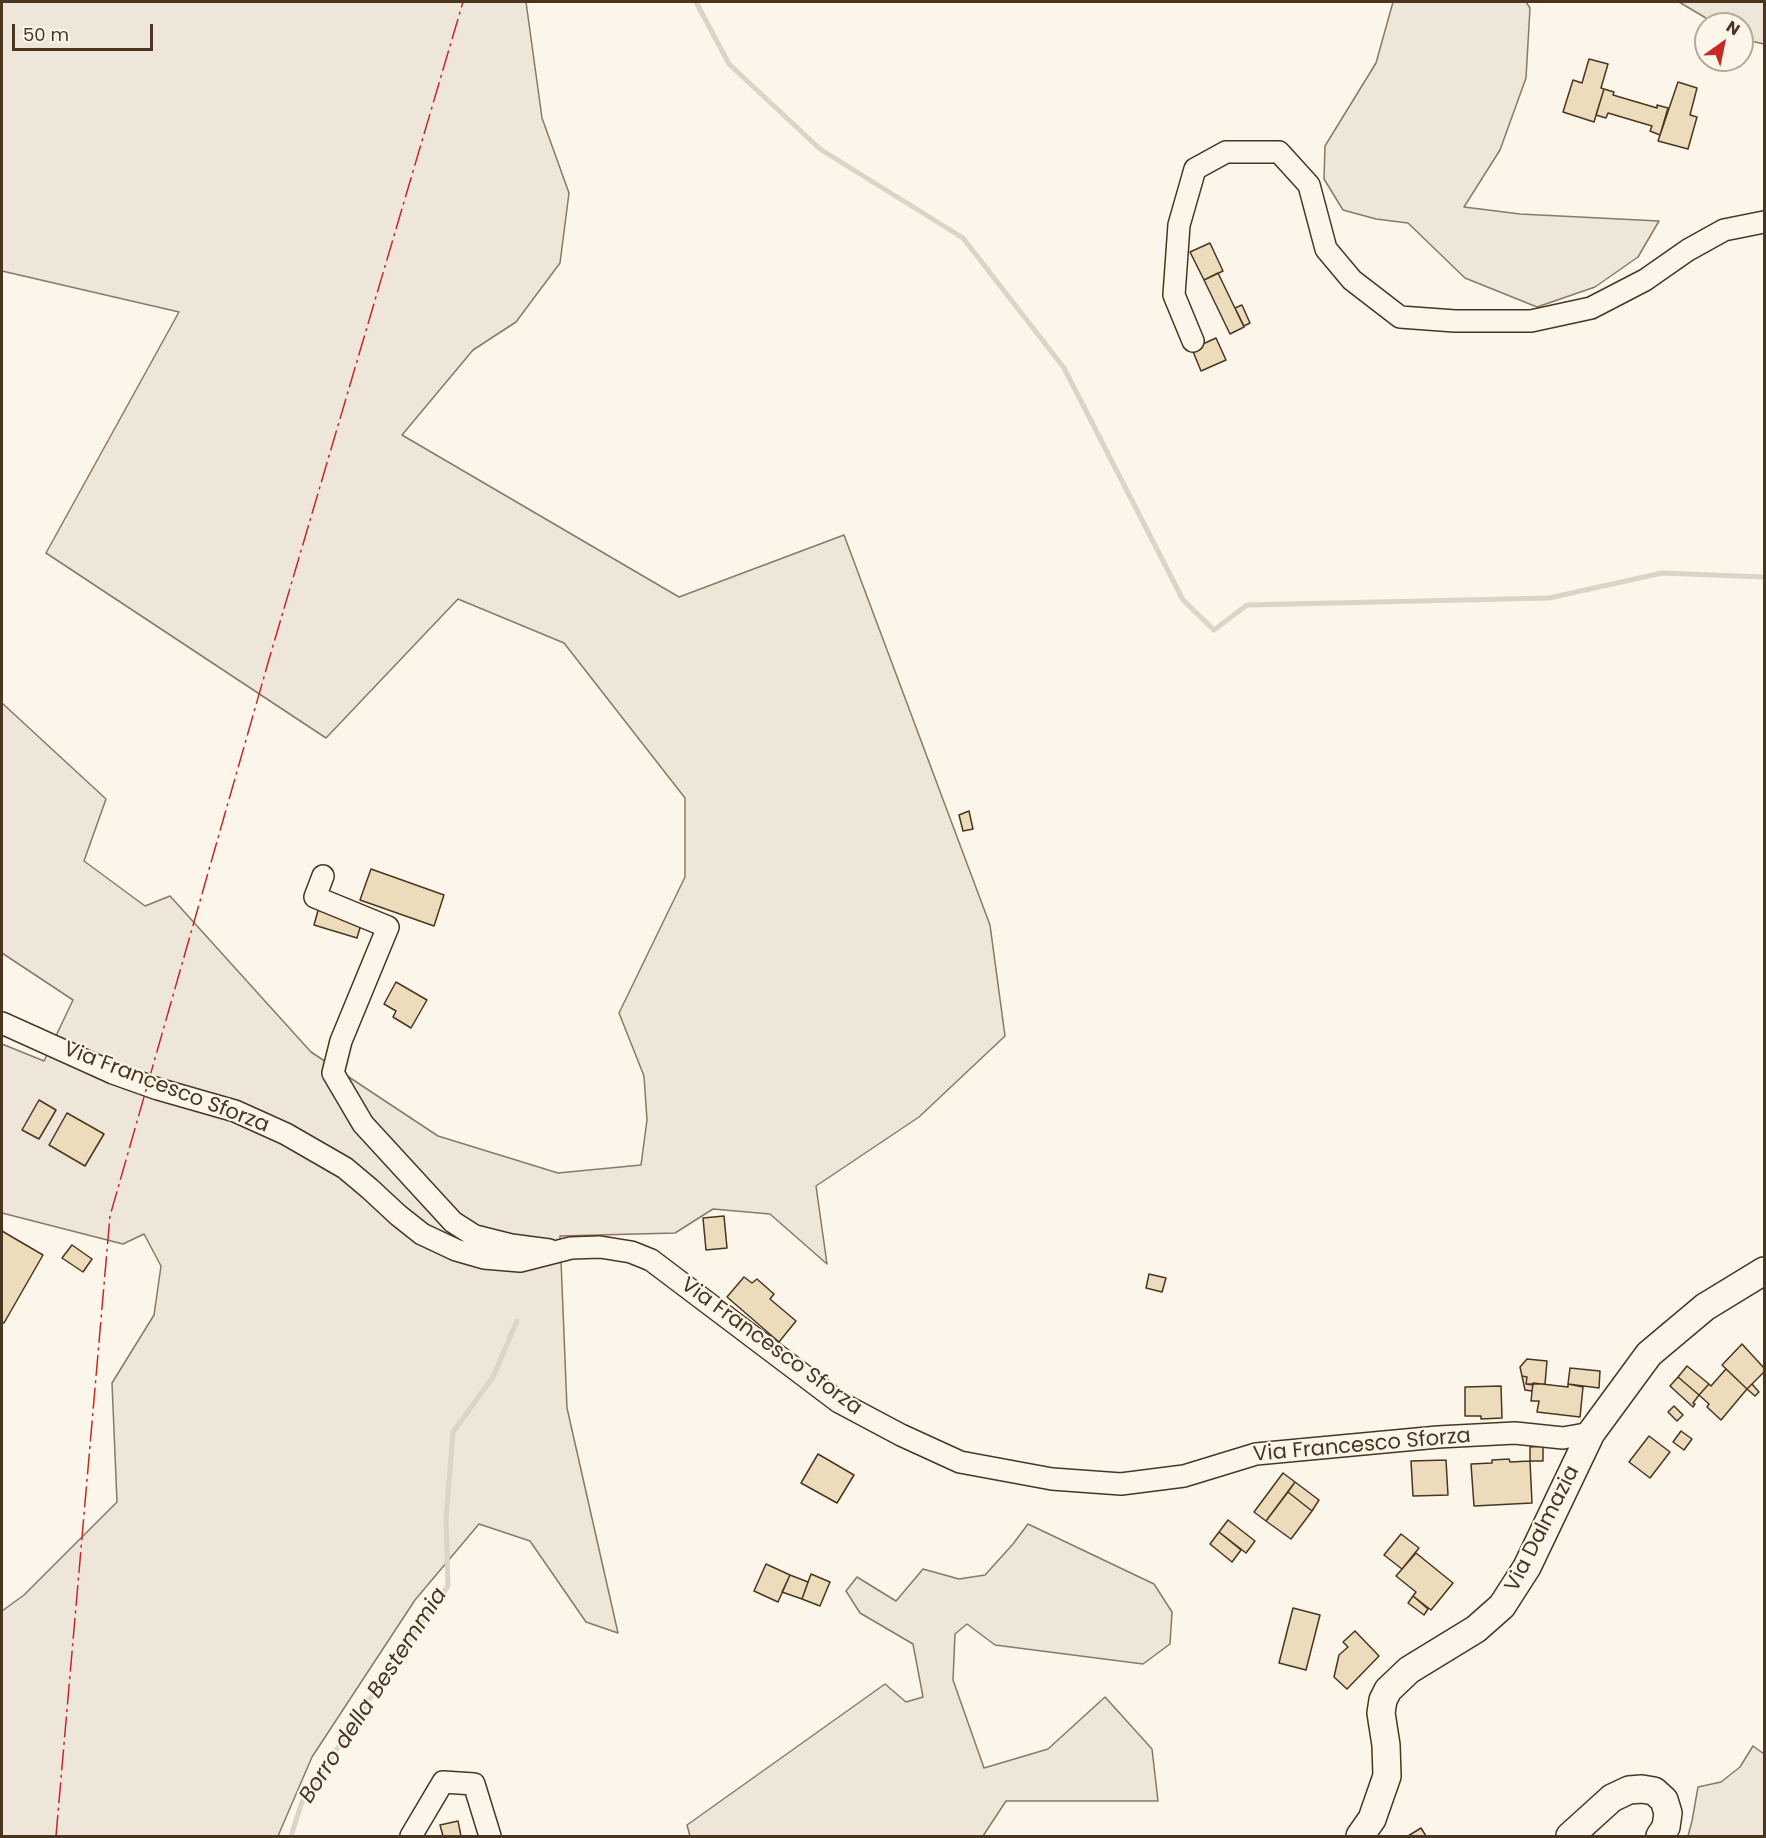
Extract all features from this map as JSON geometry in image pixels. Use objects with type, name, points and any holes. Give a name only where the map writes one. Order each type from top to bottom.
[{"type":"main road","name":"Via Dalmazia","points":[[1360,1836],[1372,1819],[1387,1776],[1386,1745],[1381,1713],[1383,1700],[1388,1690],[1409,1670],[1476,1629],[1502,1606],[1527,1567],[1592,1433],[1649,1354],[1705,1308],[1764,1271]]},
{"type":"main road","points":[[1570,1836],[1612,1798],[1629,1790],[1642,1789],[1654,1791],[1664,1800],[1668,1813],[1666,1827],[1660,1836]]},
{"type":"street","points":[[1193,341],[1174,294],[1179,225],[1195,169],[1226,152],[1279,152],[1309,185],[1326,249],[1352,280],[1400,317],[1455,321],[1531,321],[1591,308],[1645,280],[1688,250],[1724,230],[1764,222]]},
{"type":"street","points":[[323,876],[315,897],[388,927],[341,1041],[333,1073],[363,1124],[453,1222],[475,1236],[512,1245],[558,1252]]},
{"type":"street","name":"Via Francesco Sforza","points":[[2,1023],[113,1073],[158,1089],[235,1111],[286,1134],[345,1168],[422,1234],[456,1250],[520,1261],[571,1248],[600,1247],[631,1252],[651,1260],[839,1402],[901,1435],[960,1462],[1052,1479],[1121,1484],[1184,1476],[1256,1454],[1515,1432],[1563,1438],[1592,1433]]},
{"type":"street","points":[[411,1836],[443,1782],[474,1785],[490,1836]]},
{"type":"shaded area","points":[[2,2],[526,2],[542,118],[569,193],[560,263],[516,322],[473,350],[402,435],[679,597],[844,535],[990,925],[1005,1036],[919,1117],[816,1186],[827,1264],[770,1214],[713,1209],[675,1233],[560,1236],[567,1408],[618,1633],[586,1622],[530,1541],[479,1524],[415,1600],[312,1757],[278,1836],[2,1836],[2,1611],[24,1595],[117,1502],[112,1383],[154,1315],[161,1266],[144,1234],[123,1244],[2,1213],[2,1044],[44,1061],[73,1000],[2,953],[2,703],[106,799],[84,861],[145,906],[170,896],[311,1052],[438,1136],[558,1173],[641,1165],[647,1120],[644,1076],[619,1013],[685,877],[685,798],[564,643],[458,599],[326,738],[46,553],[179,312],[2,271]]},
{"type":"shaded area","points":[[1393,2],[1526,2],[1530,8],[1526,78],[1500,150],[1464,207],[1520,214],[1659,221],[1638,257],[1595,287],[1537,307],[1465,278],[1408,223],[1376,219],[1343,210],[1324,179],[1325,146],[1376,63]]},
{"type":"shaded area","points":[[1679,2],[1764,2],[1764,44],[1754,42],[1754,12],[1696,12]]},
{"type":"shaded area","points":[[1028,1524],[1154,1584],[1172,1612],[1170,1644],[1143,1664],[995,1645],[967,1624],[955,1634],[953,1680],[984,1768],[1048,1749],[1105,1697],[1152,1749],[1158,1801],[1006,1801],[983,1836],[690,1836],[687,1825],[885,1684],[906,1702],[923,1697],[913,1644],[860,1613],[846,1591],[857,1577],[896,1601],[923,1569],[959,1579],[985,1575]]},
{"type":"shaded area","points":[[1753,1746],[1764,1754],[1764,1836],[1688,1836],[1698,1787],[1721,1782],[1740,1767]]},
{"type":"building","points":[[1589,59],[1608,64],[1601,88],[1604,89],[1594,122],[1563,112],[1573,80],[1582,83]]},
{"type":"building","points":[[1678,82],[1697,88],[1690,115],[1697,117],[1688,149],[1658,141]]},
{"type":"building","points":[[1604,89],[1614,92],[1613,95],[1657,108],[1657,105],[1668,108],[1660,135],[1650,131],[1652,126],[1608,113],[1606,118],[1596,115]]},
{"type":"building","points":[[1210,243],[1223,271],[1204,280],[1190,252]]},
{"type":"building","points":[[1218,273],[1244,327],[1230,334],[1204,280]]},
{"type":"building","points":[[1242,305],[1250,323],[1244,326],[1235,308]]},
{"type":"building","points":[[1216,338],[1226,360],[1201,371],[1192,349]]},
{"type":"building","points":[[969,811],[973,829],[963,831],[959,815]]},
{"type":"building","points":[[371,869],[444,895],[434,926],[360,900]]},
{"type":"building","points":[[319,907],[362,921],[357,938],[314,925]]},
{"type":"building","points":[[396,982],[427,1000],[411,1028],[393,1017],[396,1011],[384,1004]]},
{"type":"building","points":[[39,1100],[56,1110],[39,1139],[22,1130]]},
{"type":"building","points":[[67,1113],[104,1134],[85,1166],[49,1145]]},
{"type":"building","points":[[724,1216],[727,1248],[706,1250],[703,1218]]},
{"type":"building","points":[[2,1231],[43,1255],[4,1323],[2,1322]]},
{"type":"building","points":[[72,1245],[92,1259],[83,1272],[62,1258]]},
{"type":"building","points":[[1149,1274],[1166,1278],[1162,1292],[1146,1288]]},
{"type":"building","points":[[744,1277],[752,1283],[757,1279],[774,1294],[770,1299],[796,1321],[779,1342],[727,1297]]},
{"type":"building","points":[[1742,1344],[1764,1368],[1764,1372],[1747,1389],[1722,1365]]},
{"type":"building","points":[[1527,1359],[1547,1361],[1545,1384],[1526,1384],[1527,1377],[1522,1376],[1520,1367]]},
{"type":"building","points":[[1687,1366],[1709,1384],[1699,1395],[1678,1377]]},
{"type":"building","points":[[1570,1368],[1600,1371],[1599,1388],[1568,1384]]},
{"type":"building","points":[[1726,1369],[1747,1389],[1721,1420],[1707,1407],[1709,1404],[1699,1395],[1709,1384],[1711,1386]]},
{"type":"building","points":[[1522,1376],[1527,1377],[1526,1384],[1533,1385],[1532,1391],[1525,1390]]},
{"type":"building","points":[[1678,1377],[1699,1395],[1693,1407],[1670,1386]]},
{"type":"building","points":[[1533,1383],[1583,1387],[1580,1417],[1537,1412],[1539,1401],[1531,1401]]},
{"type":"building","points":[[1752,1384],[1759,1392],[1755,1396],[1747,1389]]},
{"type":"building","points":[[1501,1386],[1502,1418],[1481,1419],[1481,1416],[1465,1416],[1465,1387]]},
{"type":"building","points":[[1674,1406],[1683,1415],[1677,1421],[1668,1412]]},
{"type":"building","points":[[1681,1431],[1692,1439],[1684,1450],[1673,1442]]},
{"type":"building","points":[[1649,1436],[1670,1452],[1650,1478],[1629,1462]]},
{"type":"building","points":[[1543,1446],[1543,1461],[1530,1461],[1530,1447]]},
{"type":"building","points":[[818,1454],[854,1475],[837,1503],[801,1483]]},
{"type":"building","points":[[1509,1459],[1510,1462],[1530,1461],[1532,1503],[1474,1506],[1471,1464]]},
{"type":"building","points":[[1446,1460],[1448,1495],[1413,1496],[1411,1461]]},
{"type":"building","points":[[1283,1473],[1295,1482],[1266,1521],[1254,1512]]},
{"type":"building","points":[[1295,1482],[1319,1500],[1312,1511],[1288,1492]]},
{"type":"building","points":[[1288,1492],[1312,1511],[1291,1539],[1266,1521]]},
{"type":"building","points":[[1228,1520],[1255,1541],[1246,1553],[1219,1532]]},
{"type":"building","points":[[1219,1532],[1241,1550],[1232,1562],[1210,1544]]},
{"type":"building","points":[[1401,1534],[1419,1548],[1402,1569],[1384,1555]]},
{"type":"building","points":[[1416,1553],[1453,1583],[1431,1610],[1413,1596],[1416,1592],[1396,1576]]},
{"type":"building","points":[[766,1564],[790,1575],[778,1602],[754,1591]]},
{"type":"building","points":[[811,1574],[830,1582],[820,1606],[802,1599]]},
{"type":"building","points":[[790,1575],[808,1582],[802,1599],[782,1592]]},
{"type":"building","points":[[1413,1596],[1428,1609],[1424,1615],[1408,1603]]},
{"type":"building","points":[[1293,1608],[1320,1615],[1306,1670],[1279,1663]]},
{"type":"building","points":[[1355,1631],[1379,1656],[1347,1689],[1334,1677],[1339,1655],[1348,1647],[1343,1642]]},
{"type":"building","points":[[458,1821],[461,1836],[443,1836],[440,1825]]},
{"type":"building","points":[[1421,1828],[1426,1836],[1408,1836]]},
{"type":"waterway","points":[[696,2],[729,64],[820,149],[963,238],[1064,368],[1183,600],[1214,630],[1247,605],[1549,598],[1662,573],[1764,577]]},
{"type":"waterway","name":"Borro della Bestemmia","points":[[291,1836],[302,1802],[400,1653],[448,1586],[446,1519],[453,1432],[493,1377],[517,1321]]},
{"type":"power","points":[[56,1836],[110,1216],[270,656],[463,2]]}]
